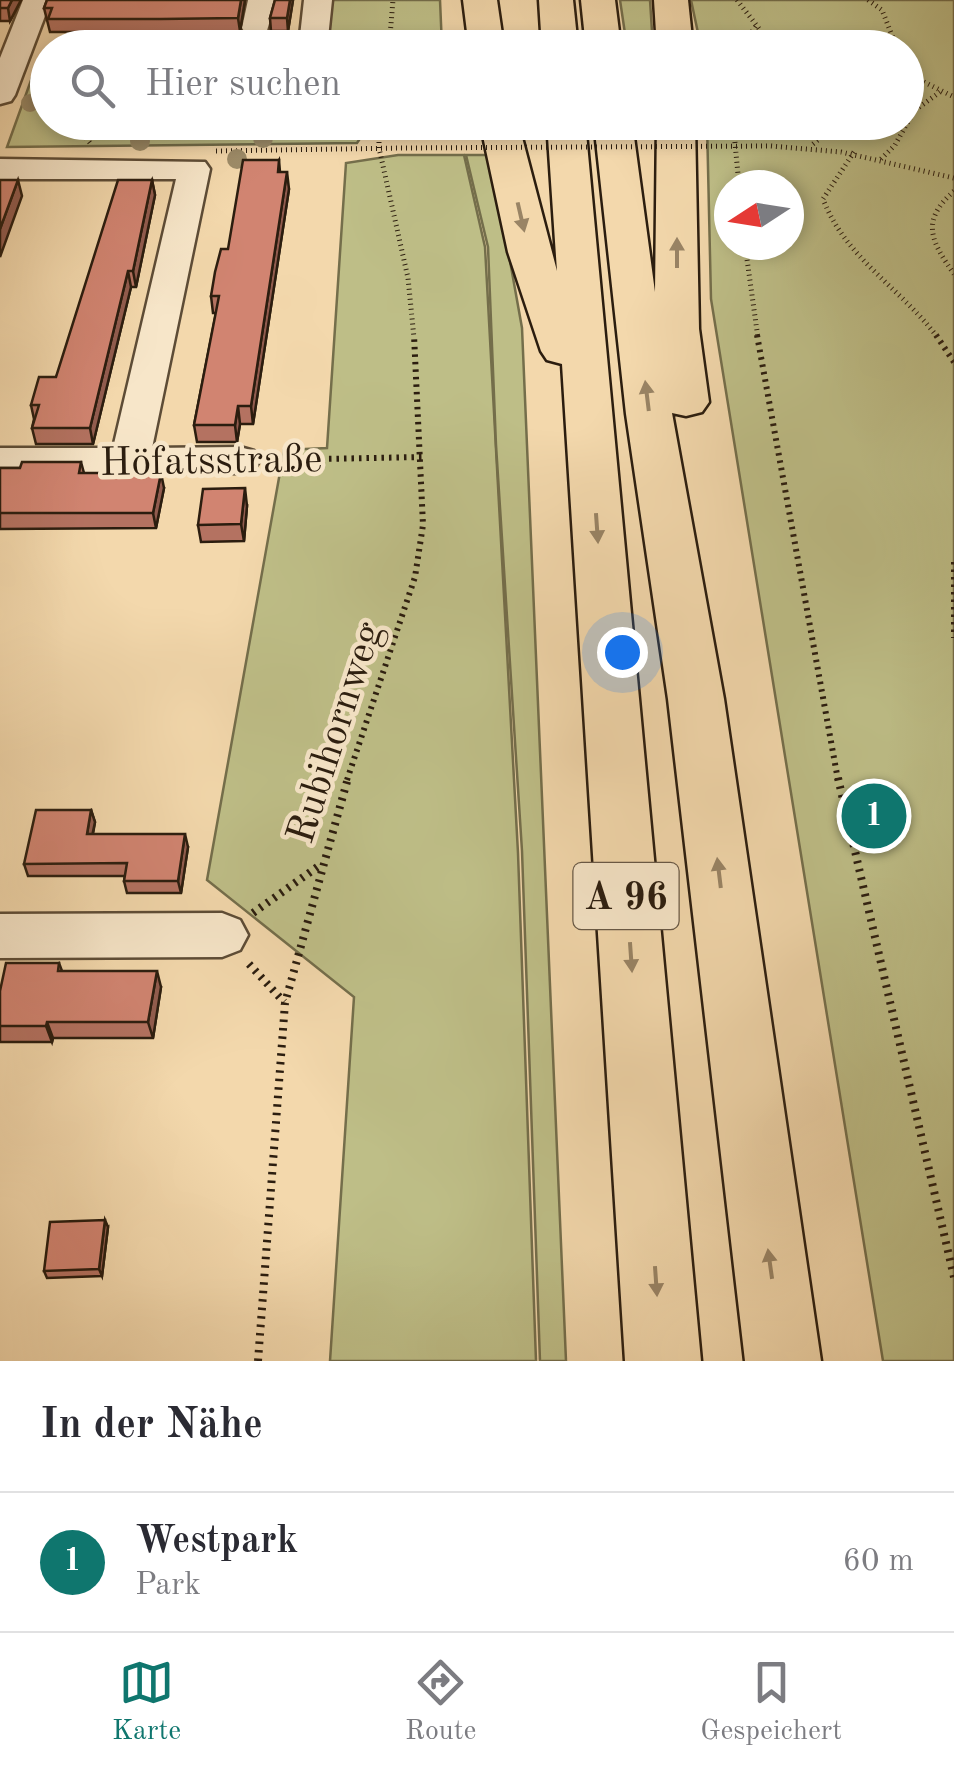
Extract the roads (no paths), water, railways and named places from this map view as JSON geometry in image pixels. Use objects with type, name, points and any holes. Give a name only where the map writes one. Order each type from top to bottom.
[{"type":"highway","points":[[480,0],[484,30]]},
{"type":"highway","points":[[556,0],[558,30]]},
{"type":"highway","points":[[598,0],[602,30]]},
{"type":"highway","points":[[671,0],[674,30]]},
{"type":"highway","points":[[503,140],[530,252],[590,431]]},
{"type":"highway","name":"A 96","points":[[567,140],[662,1361]]},
{"type":"highway","name":"A 96","points":[[615,140],[649,414],[696,700],[783,1361]]},
{"type":"highway","points":[[676,140],[677,329],[702,530],[696,700]]},
{"type":"street","points":[[0,96],[22,49],[37,0]]},
{"type":"street","points":[[315,30],[318,0]]},
{"type":"street","points":[[0,170],[194,169],[130,460]]},
{"type":"street","name":"Höfatsstraße","points":[[0,462],[240,460]]},
{"type":"street","points":[[0,936],[222,935]]},
{"type":"place","name":"Westpark","points":[[874,816]]}]
